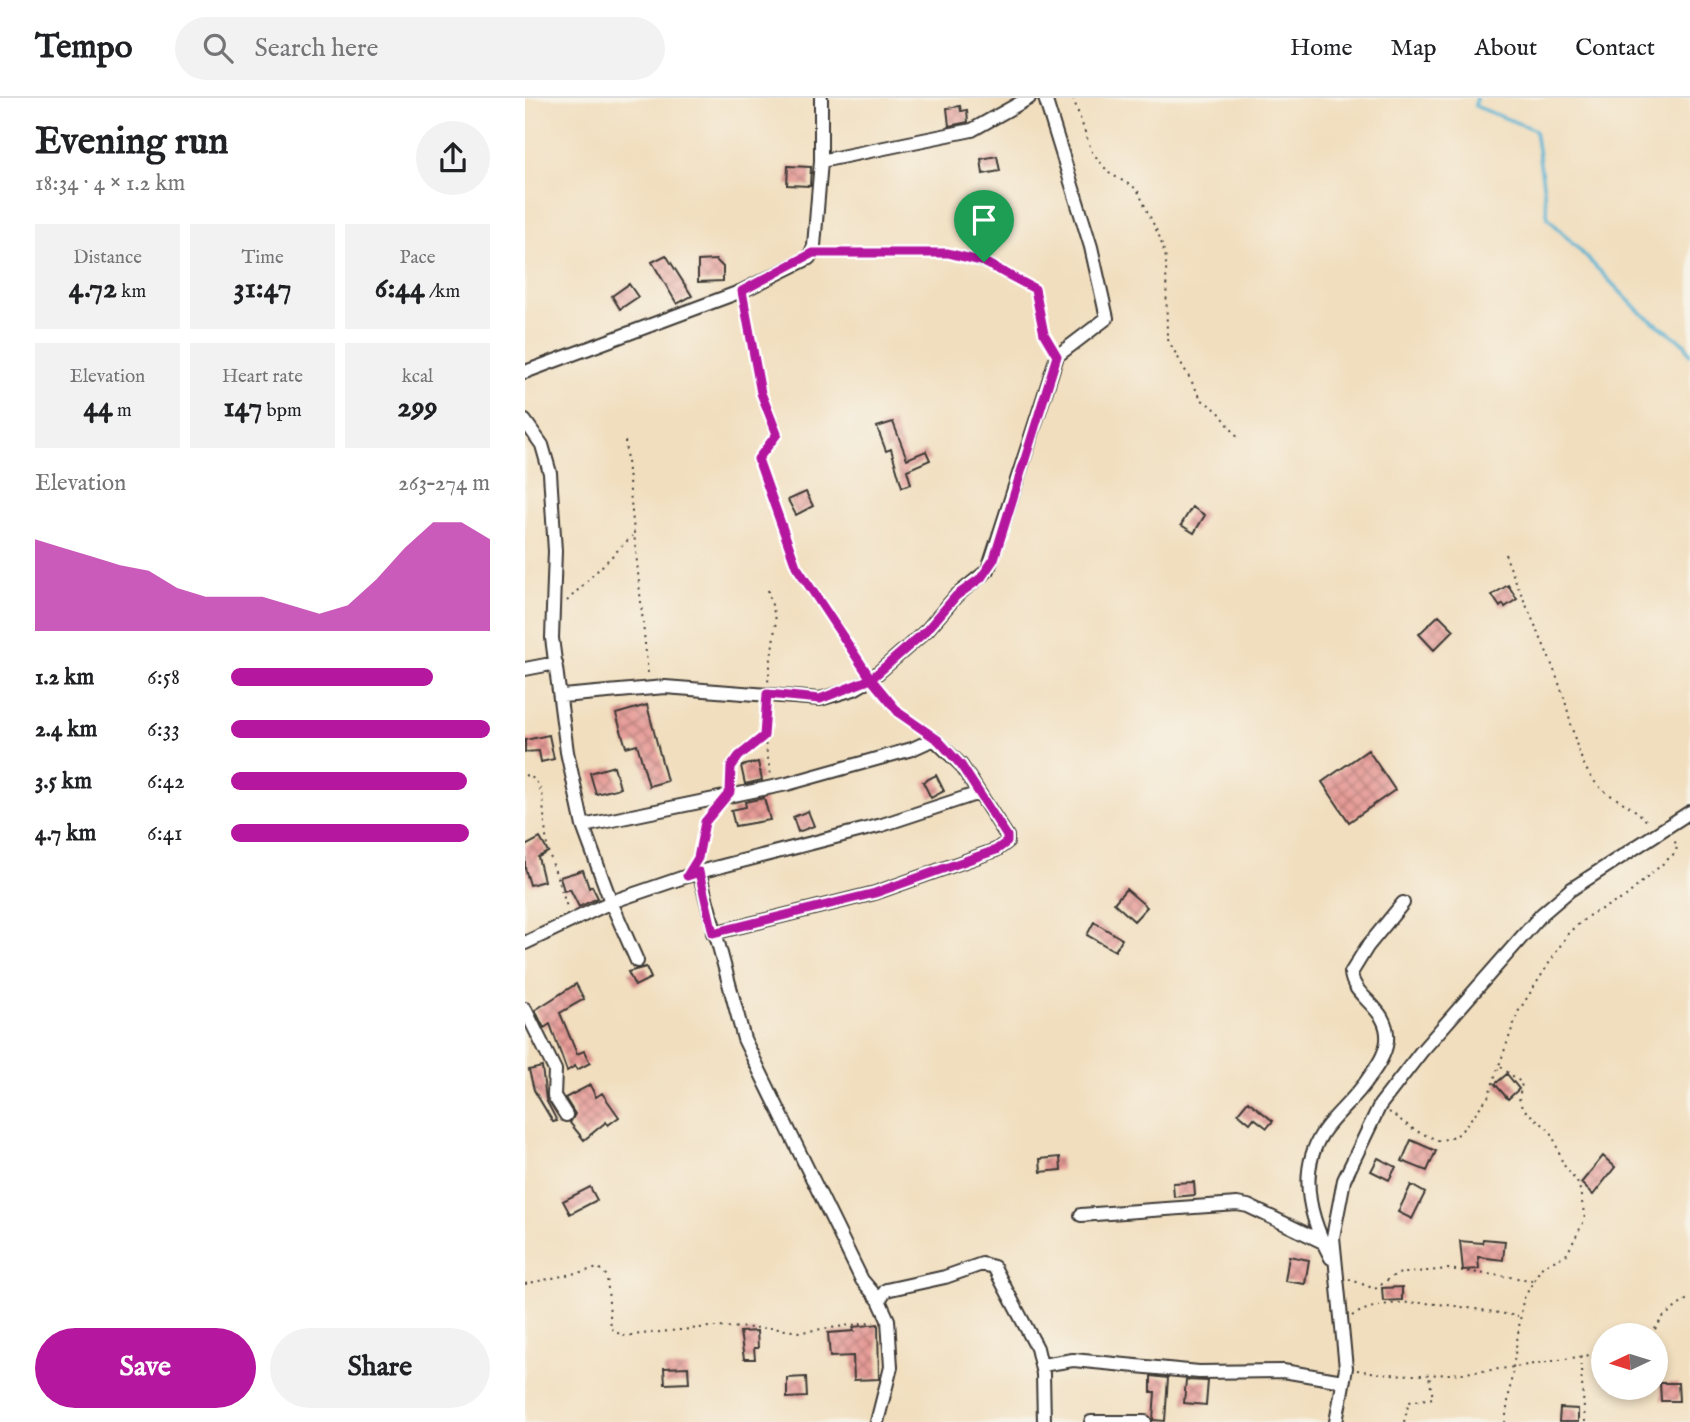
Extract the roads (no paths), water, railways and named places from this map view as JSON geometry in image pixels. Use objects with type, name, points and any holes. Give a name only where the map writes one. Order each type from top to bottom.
[{"type":"street","points":[[525,372],[742,291],[813,253],[821,161],[821,98]]},
{"type":"street","points":[[821,161],[972,130],[1029,98]]},
{"type":"street","points":[[562,696],[649,689],[820,699],[871,679],[927,630],[956,596],[988,570],[1057,356],[1104,322],[1107,310],[1045,98]]},
{"type":"street","points":[[525,421],[542,445],[550,473],[555,551],[552,638],[562,696],[567,752],[583,826],[611,902],[637,961]]},
{"type":"street","points":[[525,669],[556,663]]},
{"type":"street","points":[[583,826],[773,787],[912,750],[933,739],[961,765],[1007,836],[1003,846],[875,893],[713,933]]},
{"type":"street","points":[[525,943],[611,902],[693,874],[883,825],[979,793]]},
{"type":"street","points":[[1336,1422],[1344,1374],[1343,1322],[1333,1237],[1344,1180],[1380,1105],[1421,1052],[1542,914],[1570,890],[1690,811]]},
{"type":"street","points":[[693,874],[744,1039],[858,1273],[879,1300],[888,1320],[891,1367],[877,1422]]},
{"type":"street","points":[[1335,1270],[1308,1193],[1308,1172],[1324,1130],[1357,1098],[1380,1062],[1387,1041],[1384,1023],[1377,1008],[1355,985],[1351,973],[1403,903]]},
{"type":"street","points":[[525,1009],[555,1070],[554,1096],[566,1115]]},
{"type":"street","points":[[1081,1215],[1237,1203],[1323,1242]]},
{"type":"street","points":[[879,1300],[886,1290],[945,1277],[982,1264],[994,1267],[1037,1348],[1042,1365],[1045,1422]]},
{"type":"street","points":[[1042,1365],[1073,1360],[1199,1372],[1283,1371],[1344,1374]]},
{"type":"street","points":[[1091,1422],[1145,1422]]},
{"type":"waterway","points":[[1476,98],[1475,106],[1535,130],[1548,218],[1640,312],[1685,344],[1690,355]]}]
